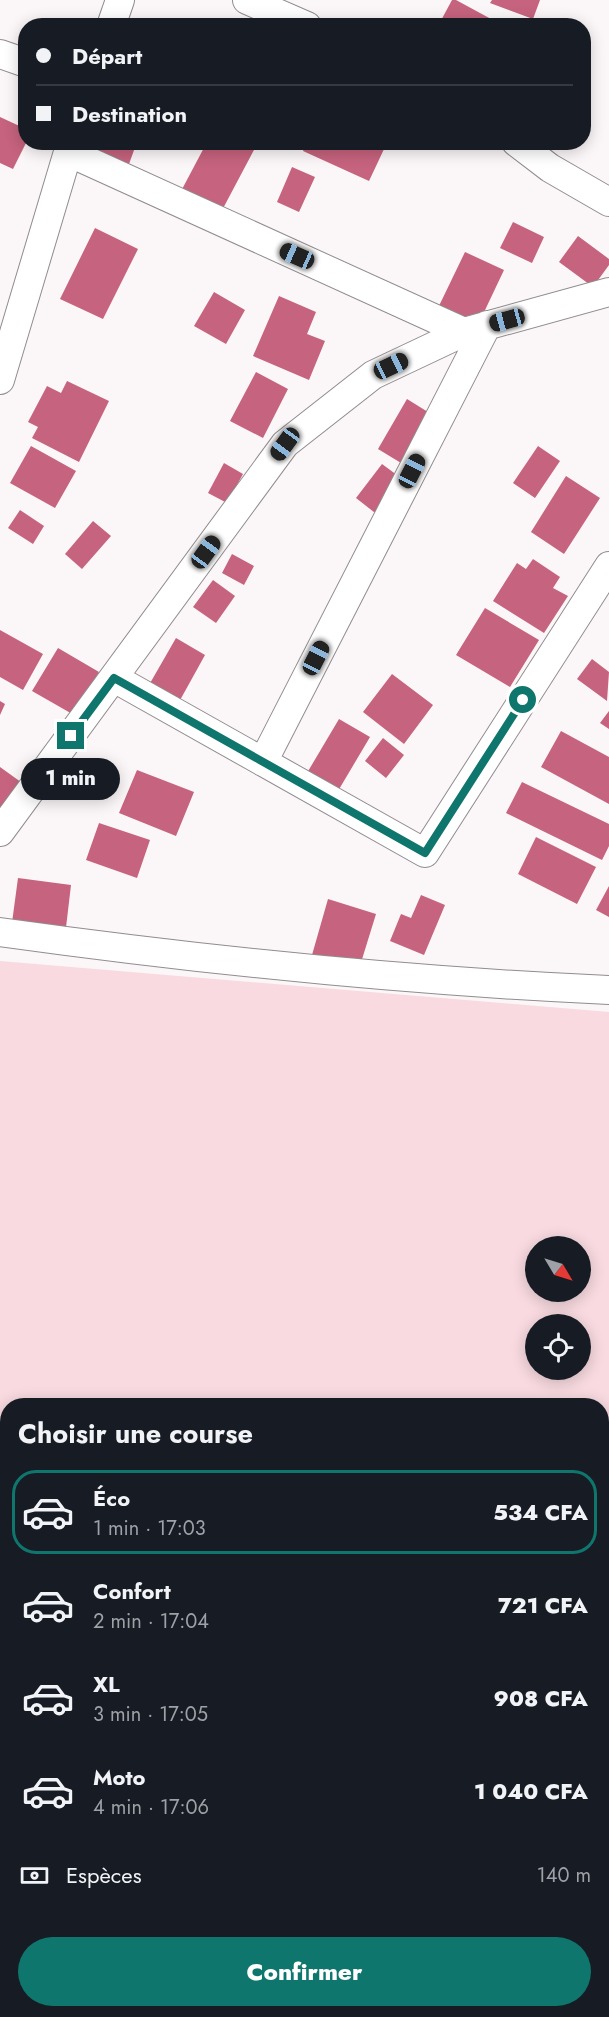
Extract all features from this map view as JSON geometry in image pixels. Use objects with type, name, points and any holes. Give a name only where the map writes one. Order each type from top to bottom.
[{"type":"street","points":[[114,18],[120,0]]},
{"type":"street","points":[[248,0],[288,18]]},
{"type":"street","points":[[0,54],[18,60]]},
{"type":"street","points":[[0,380],[69,150]]},
{"type":"street","points":[[77,150],[475,328]]},
{"type":"street","points":[[526,150],[550,168],[609,202]]},
{"type":"street","points":[[0,832],[285,444],[373,375],[475,328],[609,292]]},
{"type":"street","points":[[263,762],[475,328]]},
{"type":"street","points":[[114,678],[425,853],[609,566]]},
{"type":"street","points":[[0,932],[147,952],[477,984],[609,990]]},
{"type":"shaded area","points":[[0,961],[609,1012],[609,1398],[0,1398]]},
{"type":"building","points":[[452,0],[456,0],[489,18],[442,18]]},
{"type":"building","points":[[492,0],[540,0],[533,18],[490,3]]},
{"type":"building","points":[[0,117],[18,125],[18,150],[22,150],[13,169],[0,163]]},
{"type":"building","points":[[100,150],[134,150],[129,164],[99,152]]},
{"type":"building","points":[[203,150],[254,150],[219,216],[179,195]]},
{"type":"building","points":[[303,150],[384,150],[369,181]]},
{"type":"building","points":[[292,167],[315,177],[299,212],[277,202]]},
{"type":"building","points":[[513,222],[544,237],[532,263],[500,248]]},
{"type":"building","points":[[95,228],[138,249],[103,319],[60,299]]},
{"type":"building","points":[[578,236],[609,259],[609,265],[593,287],[559,262]]},
{"type":"building","points":[[465,252],[504,270],[477,327],[438,308]]},
{"type":"building","points":[[214,292],[245,310],[226,344],[194,326]]},
{"type":"building","points":[[279,296],[316,312],[307,334],[325,341],[309,380],[253,356]]},
{"type":"building","points":[[256,372],[288,389],[263,438],[230,421]]},
{"type":"building","points":[[67,381],[109,401],[79,462],[32,438],[38,427],[28,422],[47,386],[61,393]]},
{"type":"building","points":[[407,399],[436,417],[406,466],[378,449]]},
{"type":"building","points":[[31,446],[76,471],[55,508],[10,483]]},
{"type":"building","points":[[538,446],[560,461],[535,498],[513,483]]},
{"type":"building","points":[[224,463],[243,474],[227,503],[208,493]]},
{"type":"building","points":[[382,464],[405,481],[379,516],[356,498]]},
{"type":"building","points":[[566,476],[600,498],[564,554],[531,532]]},
{"type":"building","points":[[20,510],[44,526],[33,544],[8,528]]},
{"type":"building","points":[[93,521],[111,536],[82,569],[65,554]]},
{"type":"building","points":[[232,554],[254,566],[244,585],[222,573]]},
{"type":"building","points":[[533,559],[560,577],[553,588],[568,596],[544,633],[493,601],[517,563],[526,569]]},
{"type":"building","points":[[213,580],[235,596],[216,623],[193,607]]},
{"type":"building","points":[[485,608],[539,640],[510,687],[456,655]]},
{"type":"building","points":[[0,630],[43,654],[23,690],[0,677]]},
{"type":"building","points":[[176,638],[205,655],[179,702],[149,685]]},
{"type":"building","points":[[58,648],[99,672],[74,715],[32,691]]},
{"type":"building","points":[[592,659],[609,672],[607,701],[577,679]]},
{"type":"building","points":[[392,674],[433,705],[404,744],[363,712]]},
{"type":"building","points":[[0,701],[5,704],[0,715]]},
{"type":"building","points":[[609,711],[609,729],[600,723]]},
{"type":"building","points":[[339,719],[370,737],[338,791],[307,773]]},
{"type":"building","points":[[561,731],[609,757],[609,804],[541,767]]},
{"type":"building","points":[[383,738],[404,755],[386,778],[365,761]]},
{"type":"building","points":[[0,767],[25,785],[0,819]]},
{"type":"building","points":[[137,770],[194,792],[176,836],[119,813]]},
{"type":"building","points":[[522,782],[609,824],[609,846],[602,860],[506,813]]},
{"type":"building","points":[[99,823],[150,840],[137,878],[86,860]]},
{"type":"building","points":[[536,837],[596,867],[577,904],[518,874]]},
{"type":"building","points":[[18,878],[71,885],[65,936],[11,930]]},
{"type":"building","points":[[609,886],[609,917],[596,910]]},
{"type":"building","points":[[421,895],[445,905],[424,955],[390,941],[401,914],[411,918]]},
{"type":"building","points":[[328,899],[376,914],[359,969],[312,955]]},
{"type":"route","points":[[71,736],[114,678],[425,853],[523,700]]}]
